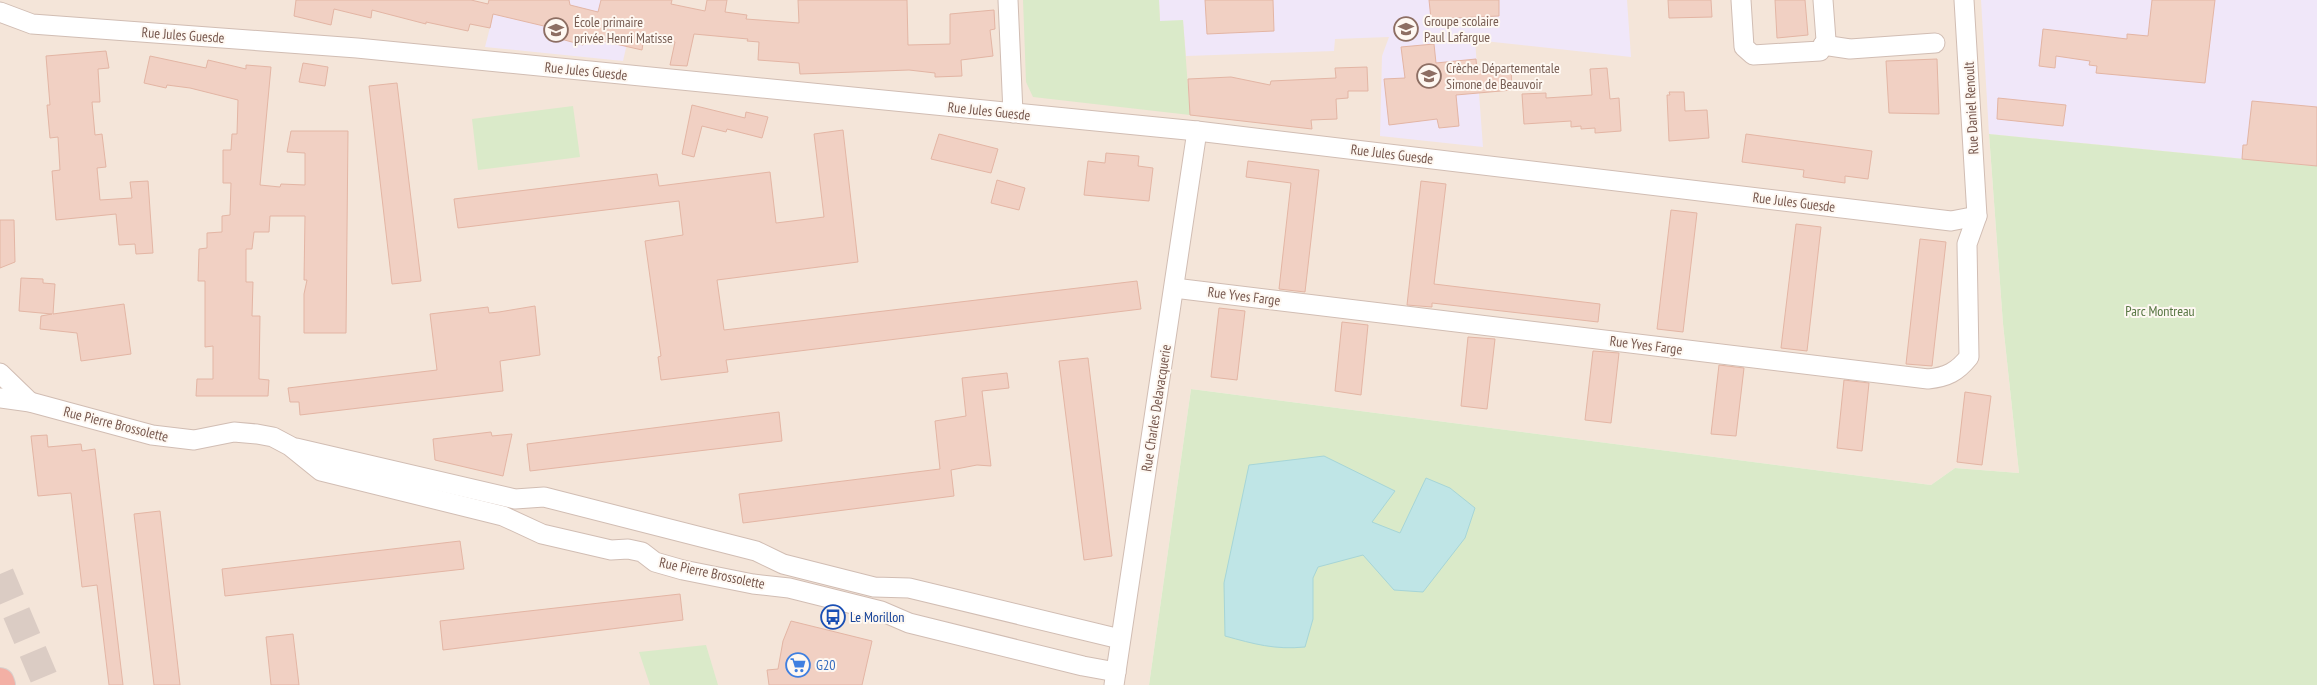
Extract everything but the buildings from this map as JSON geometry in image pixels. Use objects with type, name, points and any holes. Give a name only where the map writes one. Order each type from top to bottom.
[{"type":"street","points":[[1008,0],[1013,113]]},
{"type":"street","points":[[1741,0],[1744,47],[1753,55],[1820,51],[1826,40],[1823,0]]},
{"type":"street","name":"Rue Daniel Renoult","points":[[1964,0],[1977,216]]},
{"type":"street","name":"Rue Jules Guesde","points":[[0,12],[32,24],[357,48],[1197,131],[1951,220],[1977,216]]},
{"type":"street","points":[[1823,45],[1850,49],[1935,43]]},
{"type":"street","name":"Rue Charles Delavacquerie","points":[[1115,678],[1197,131]]},
{"type":"street","name":"Rue Yves Farge","points":[[1174,288],[1928,379],[1945,377],[1960,369],[1969,357],[1967,244],[1977,216]]},
{"type":"street","name":"Rue Pierre Brossolette","points":[[0,373],[30,402]]},
{"type":"street","name":"Rue Pierre Brossolette","points":[[0,398],[30,402],[152,435],[194,440],[234,432],[273,437],[290,446],[320,472],[502,516],[542,534],[586,545],[611,550],[628,549],[642,552],[649,567],[658,572],[668,573],[683,570],[753,584],[789,588],[881,611],[909,623],[1084,666],[1115,678]]},
{"type":"street","name":"Rue Pierre Brossolette","points":[[290,446],[515,499],[544,497],[756,551],[783,564],[874,587],[909,588],[1120,639]]},
{"type":"street","points":[[642,552],[648,534],[658,526]]},
{"type":"shaded area","points":[[0,0],[2317,0],[2317,166],[1989,134],[2003,324],[2019,473],[1955,468],[1931,485],[1191,389],[1149,685],[0,685]]},
{"type":"shaded area","points":[[497,0],[637,0],[623,61],[485,47]]},
{"type":"shaded area","name":"Groupe scolaire Paul Lafargue","points":[[1159,0],[1627,0],[1631,57],[1475,40],[1483,147],[1380,136],[1382,56],[1389,37],[1335,39],[1334,51],[1186,56],[1183,21],[1160,21]]},
{"type":"shaded area","points":[[1981,0],[2317,0],[2317,166],[1989,134]]},
{"type":"green space","points":[[1023,0],[1159,0],[1160,21],[1183,20],[1190,115],[1033,97],[1026,82]]},
{"type":"green space","points":[[573,106],[580,157],[478,170],[472,119]]},
{"type":"green space","name":"Parc Montreau","points":[[1989,134],[2317,166],[2317,685],[1149,685],[1191,389],[1931,485],[1955,468],[2019,473],[2003,324]]},
{"type":"green space","points":[[706,645],[718,685],[650,685],[639,652]]},
{"type":"water","points":[[1324,456],[1395,491],[1372,522],[1400,533],[1426,478],[1450,488],[1475,508],[1465,538],[1423,592],[1394,590],[1363,555],[1318,567],[1313,578],[1313,619],[1305,647],[1274,647],[1225,636],[1224,583],[1249,465]]},
{"type":"tunnel","points":[[0,574],[47,685]]},
{"type":"place","name":"Groupe scolaire Paul Lafargue","points":[[1406,29]]},
{"type":"place","name":"École primaire privée Henri Matisse","points":[[556,30]]},
{"type":"place","name":"Crèche Départementale Simone de Beauvoir","points":[[1429,76]]},
{"type":"place","name":"Le Morillon","points":[[833,617]]},
{"type":"place","name":"G20","points":[[798,665]]}]
